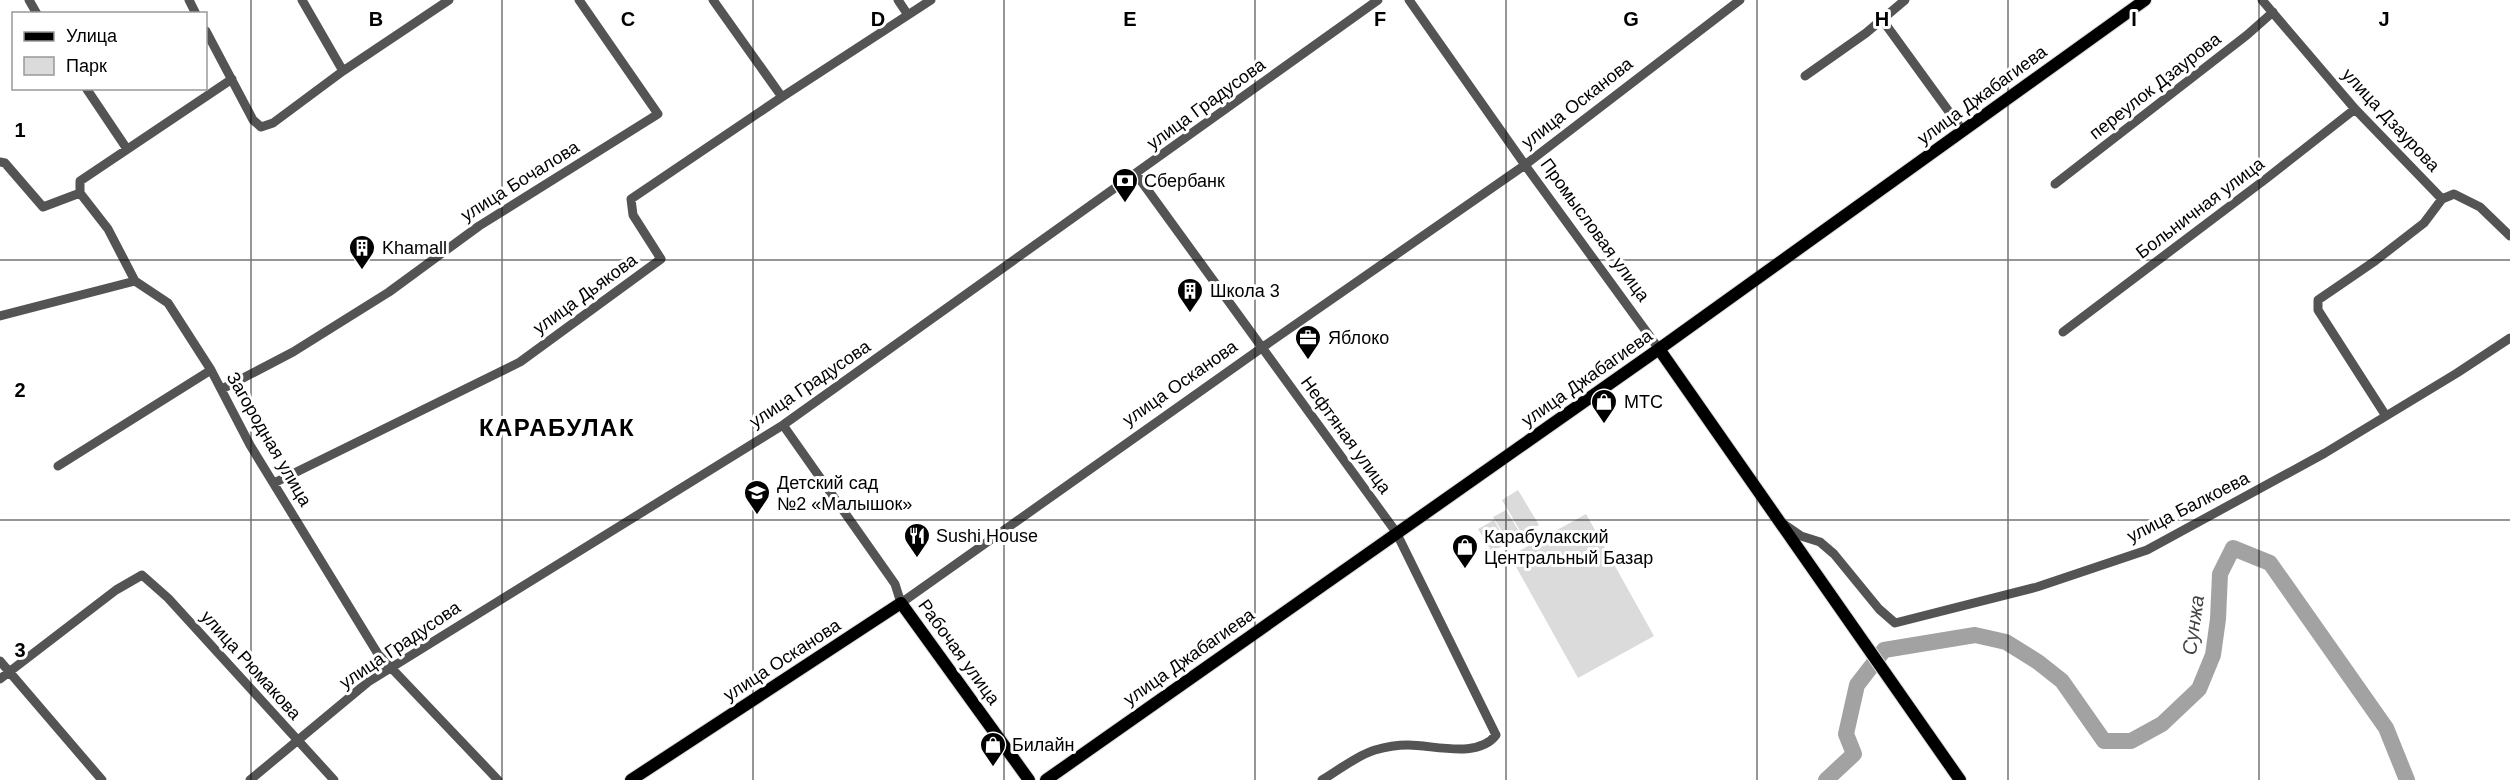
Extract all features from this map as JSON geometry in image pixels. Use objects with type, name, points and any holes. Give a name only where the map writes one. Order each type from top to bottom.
[{"type":"main road","name":"улица Джабагиева","points":[[1046,780],[1659,349],[2145,0]]},
{"type":"main road","name":"Промысловая улица","points":[[1659,349],[1960,780]]},
{"type":"main road","name":"улица Осканова","points":[[631,780],[901,603]]},
{"type":"main road","name":"Рабочая улица","points":[[901,603],[1029,780]]},
{"type":"street","points":[[302,0],[343,70]]},
{"type":"street","name":"улица Бочалова","points":[[222,389],[303,346],[388,292],[479,226],[658,114],[579,0]]},
{"type":"street","points":[[713,0],[782,97]]},
{"type":"street","points":[[898,0],[908,15]]},
{"type":"street","name":"улица Дьякова","points":[[274,483],[520,362],[661,259],[633,215],[632,199],[782,97],[931,0]]},
{"type":"street","name":"улица Градусова","points":[[250,780],[368,682],[783,425],[1378,0]]},
{"type":"street","name":"Промысловая улица","points":[[1409,0],[1659,349]]},
{"type":"street","name":"улица Осканова","points":[[901,603],[1263,346],[1525,165],[1740,0]]},
{"type":"street","points":[[1805,76],[1866,33],[1905,0]]},
{"type":"street","name":"улица Дзаурова","points":[[2262,0],[2355,109],[2442,198],[2454,194],[2480,207],[2510,236]]},
{"type":"street","points":[[207,33],[253,120],[261,127],[273,123],[343,70],[446,1]]},
{"type":"street","name":"переулок Дзаурова","points":[[2055,184],[2247,35],[2273,12]]},
{"type":"street","points":[[1881,18],[1963,131]]},
{"type":"street","points":[[0,162],[5,163],[43,207],[80,193],[80,182],[232,79]]},
{"type":"street","points":[[87,90],[127,149]]},
{"type":"street","name":"Больничная улица","points":[[2063,332],[2355,109]]},
{"type":"street","name":"Нефтяная улица","points":[[1136,174],[1396,532],[1496,735],[1490,743],[1481,747],[1440,748],[1407,745],[1373,750],[1322,780]]},
{"type":"street","name":"Загородная улица","points":[[80,193],[108,229],[135,281],[168,303],[222,389],[250,445],[378,654],[498,780]]},
{"type":"street","points":[[2386,416],[2318,310],[2318,300],[2375,261],[2424,223],[2442,198]]},
{"type":"street","points":[[0,316],[135,281]]},
{"type":"street","name":"улица Балкоева","points":[[1783,524],[1801,536],[1820,542],[1834,554],[1879,609],[1895,623],[2037,587],[2146,550],[2199,523],[2457,374],[2510,338]]},
{"type":"street","points":[[58,466],[211,370]]},
{"type":"street","name":"Рабочая улица","points":[[783,425],[896,584],[901,603]]},
{"type":"street","name":"улица Рюмакова","points":[[9,672],[116,590],[142,575],[168,598],[334,780]]},
{"type":"street","points":[[0,660],[102,780]]},
{"type":"street","points":[[0,679],[9,672]]},
{"type":"green space","points":[[1518,490],[1539,525],[1522,534],[1502,500]]},
{"type":"green space","points":[[1506,510],[1522,536],[1509,543],[1493,517]]},
{"type":"green space","points":[[1586,514],[1654,636],[1578,678],[1510,556]]},
{"type":"green space","points":[[1494,520],[1507,543],[1492,552],[1478,529]]},
{"type":"waterway","name":"Сунжа","points":[[1826,780],[1854,754],[1846,734],[1857,685],[1884,650],[1975,635],[2006,642],[2038,662],[2062,681],[2104,741],[2131,741],[2162,724],[2199,689],[2213,655],[2218,619],[2220,574],[2233,548],[2270,563],[2386,728],[2407,780]]},
{"type":"place","name":"Сбербанк","points":[[1125,204]]},
{"type":"place","name":"Khamall","points":[[362,271]]},
{"type":"place","name":"Школа 3","points":[[1190,314]]},
{"type":"place","name":"Яблоко","points":[[1308,361]]},
{"type":"place","name":"МТС","points":[[1604,425]]},
{"type":"place","name":"Детский сад №2 «Малышок»","points":[[757,516]]},
{"type":"place","name":"Sushi House","points":[[917,559]]},
{"type":"place","name":"Карабулакский Центральный Базар","points":[[1465,570]]},
{"type":"place","name":"Билайн","points":[[993,768]]},
{"type":"district","name":"КАРАБУЛАК","points":[[557,427]]}]
